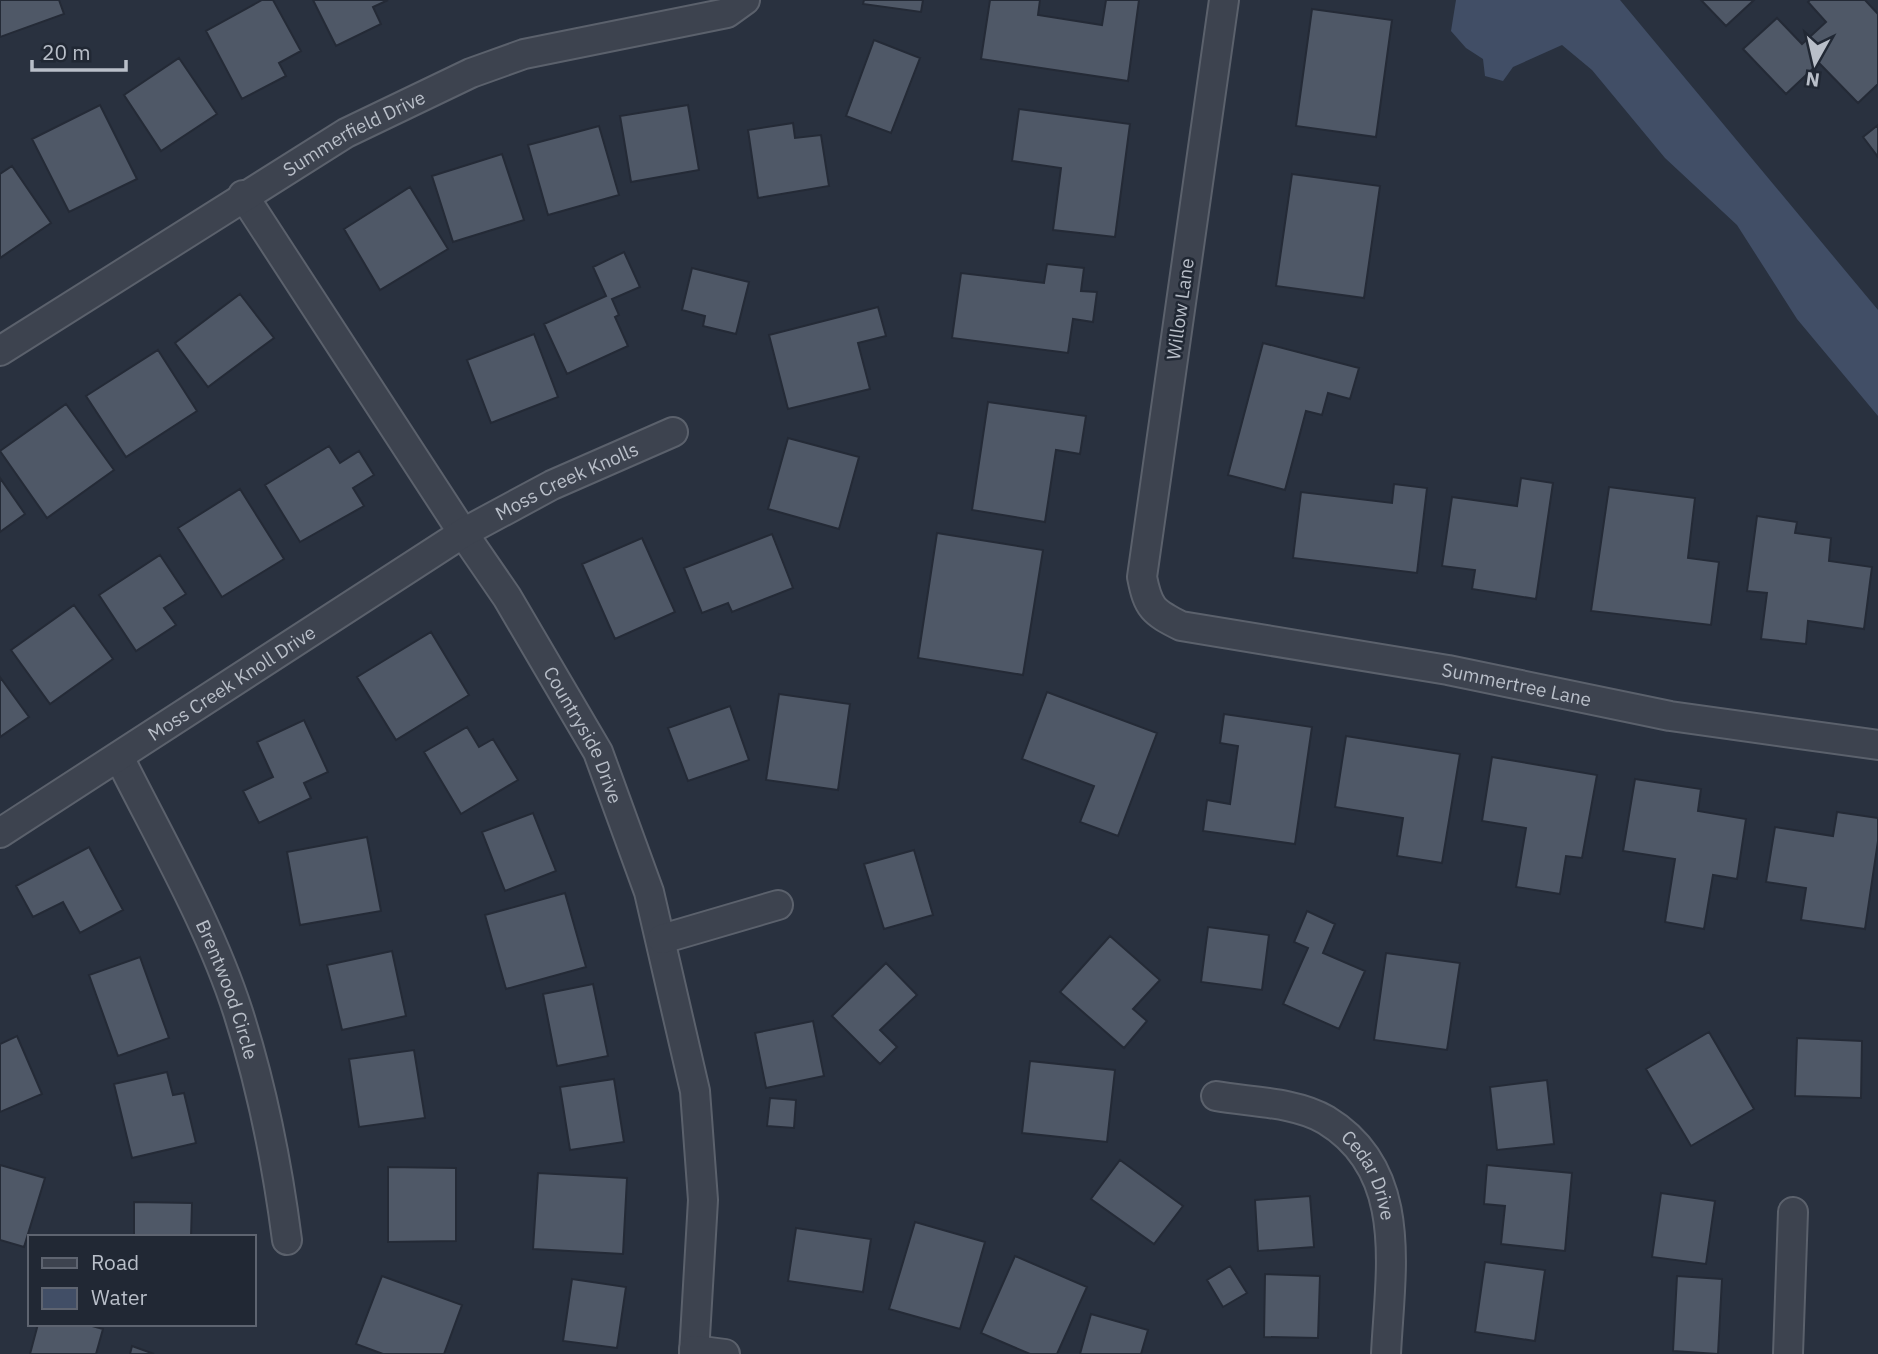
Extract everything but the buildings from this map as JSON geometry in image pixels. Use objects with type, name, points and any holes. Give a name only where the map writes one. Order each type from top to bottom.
[{"type":"street","name":"Summerfield Drive","points":[[0,351],[243,195],[346,133],[471,73],[524,54],[727,13],[745,0]]},
{"type":"street","name":"Willow Lane","points":[[1157,614],[1146,600],[1142,577],[1224,0]]},
{"type":"street","name":"Countryside Drive","points":[[243,195],[507,597],[598,752],[649,892],[695,1091],[702,1186],[694,1352]]},
{"type":"street","name":"Moss Creek Knolls","points":[[463,533],[552,485],[673,432]]},
{"type":"street","name":"Moss Creek Knoll Drive","points":[[0,833],[463,533]]},
{"type":"street","name":"Summertree Lane","points":[[1157,614],[1181,626],[1448,670],[1670,716],[1878,745]]},
{"type":"street","name":"Brentwood Circle","points":[[119,757],[191,900],[237,1010],[274,1145],[288,1240]]},
{"type":"street","points":[[662,939],[778,905]]},
{"type":"street","name":"Cedar Drive","points":[[1216,1097],[1291,1109],[1325,1120],[1366,1154],[1378,1175],[1387,1209],[1391,1247],[1386,1354]]},
{"type":"street","points":[[1788,1354],[1793,1213]]},
{"type":"street","points":[[694,1352],[726,1354]]},
{"type":"water","points":[[1456,0],[1620,0],[1878,310],[1878,416],[1797,319],[1737,225],[1665,158],[1592,70],[1562,45],[1513,67],[1503,81],[1485,76],[1483,59],[1466,48],[1451,31]]}]
